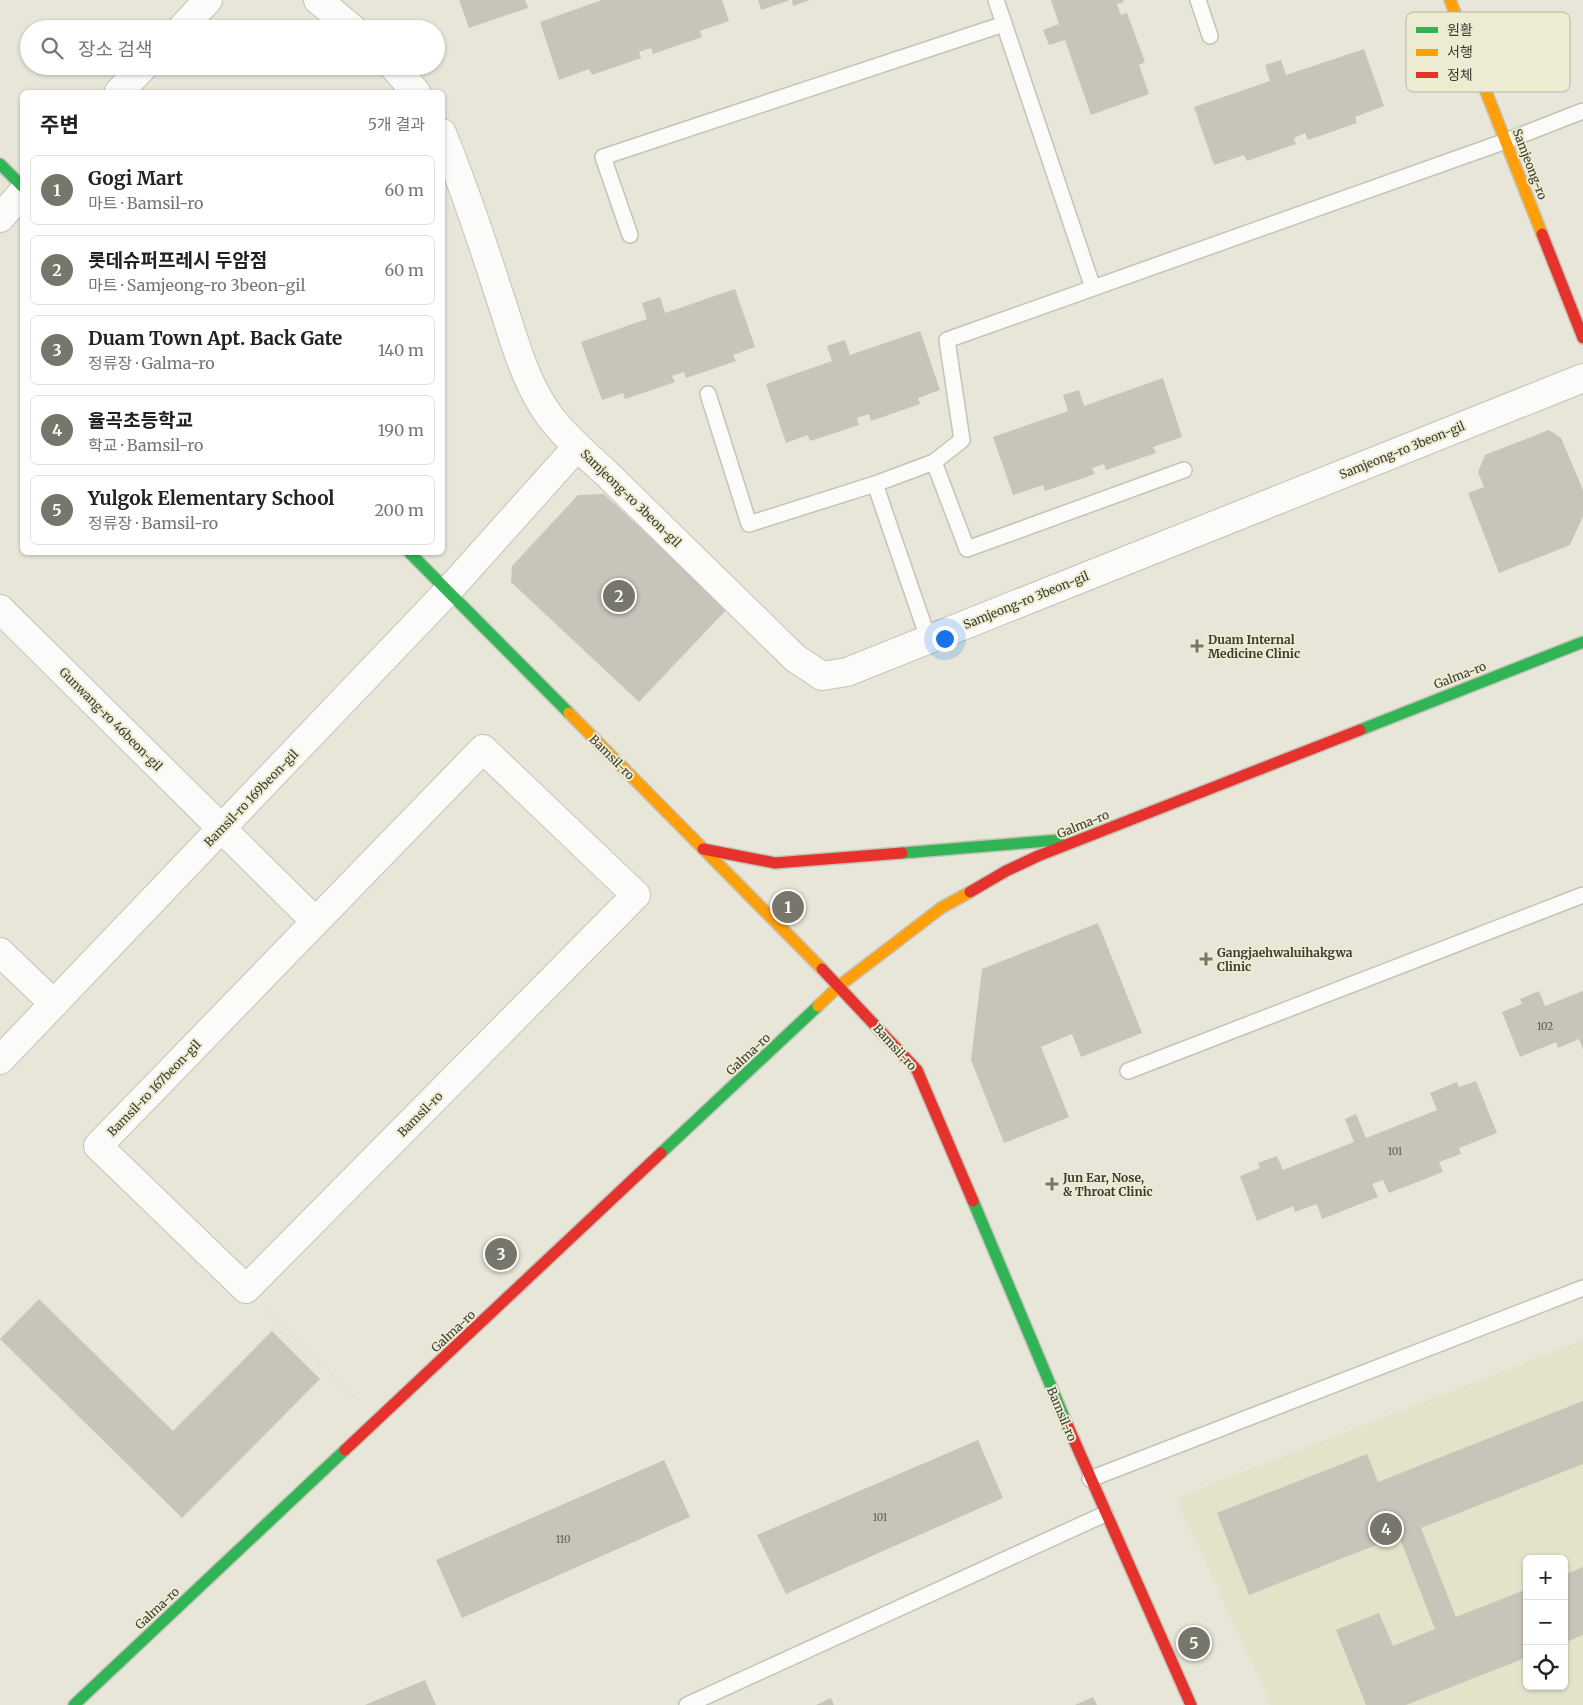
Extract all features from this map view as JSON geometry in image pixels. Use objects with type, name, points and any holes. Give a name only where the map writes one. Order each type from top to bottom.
[{"type":"street","points":[[189,20],[208,0]]},
{"type":"street","points":[[318,0],[342,20]]},
{"type":"street","name":"Samjeong-ro","points":[[1450,0],[1455,12]]},
{"type":"street","points":[[121,90],[135,75]]},
{"type":"street","points":[[401,75],[414,90]]},
{"type":"street","name":"Samjeong-ro","points":[[1487,92],[1583,338]]},
{"type":"street","name":"Samjeong-ro 3beon-gil","points":[[445,140],[474,219],[522,364],[533,388],[551,417],[577,447],[605,472],[795,658],[822,676],[847,672],[928,638],[1583,378]]},
{"type":"street","points":[[0,164],[20,184]]},
{"type":"street","points":[[0,218],[20,195]]},
{"type":"street","name":"Bamsil-ro 169beon-gil","points":[[0,1060],[448,591],[577,447]]},
{"type":"street","name":"Bamsil-ro","points":[[412,555],[839,986],[917,1070],[1105,1514],[1191,1705]]},
{"type":"street","name":"Gunwang-ro 46beon-gil","points":[[0,609],[315,921]]},
{"type":"street","name":"Galma-ro","points":[[74,1705],[839,986],[949,904],[1006,871],[1085,837],[1583,642]]},
{"type":"street","name":"Bamsil-ro 167beon-gil","points":[[246,1289],[98,1146],[483,749],[636,895]]},
{"type":"street","points":[[703,849],[775,863],[1085,837]]},
{"type":"street","name":"Bamsil-ro","points":[[246,1289],[636,895]]},
{"type":"street","points":[[0,952],[54,1004]]},
{"type":"lane","points":[[996,0],[1093,288]]},
{"type":"lane","points":[[1198,0],[1210,36]]},
{"type":"lane","points":[[630,236],[603,157],[1004,24]]},
{"type":"lane","points":[[708,394],[749,524],[875,484],[934,462],[962,440],[947,340],[1506,141],[1583,111]]},
{"type":"lane","points":[[934,462],[968,549],[1184,470]]},
{"type":"lane","points":[[875,484],[928,638]]},
{"type":"lane","points":[[1128,1071],[1583,895]]},
{"type":"lane","points":[[1090,1479],[1583,1288]]},
{"type":"lane","points":[[687,1705],[1105,1514]]},
{"type":"path","points":[[246,1289],[378,1420]]},
{"type":"shaded area","points":[[1583,1340],[1583,1705],[1271,1705],[1176,1498]]},
{"type":"building","points":[[459,0],[525,0],[528,8],[469,28]]},
{"type":"building","points":[[602,0],[722,0],[729,21],[700,31],[702,37],[653,54],[651,48],[639,52],[641,58],[592,75],[589,69],[559,80],[540,22]]},
{"type":"building","points":[[758,0],[790,0],[761,10]]},
{"type":"building","points":[[792,0],[810,0],[793,6]]},
{"type":"building","points":[[1051,0],[1123,0],[1124,2],[1117,4],[1121,15],[1127,13],[1145,62],[1139,65],[1149,94],[1091,115],[1065,40],[1049,45],[1043,30],[1059,24]]},
{"type":"building","points":[[1364,49],[1384,106],[1355,117],[1357,123],[1308,140],[1305,133],[1294,138],[1296,144],[1247,161],[1244,155],[1214,165],[1194,107],[1270,81],[1265,65],[1281,60],[1286,75]]},
{"type":"building","points":[[735,289],[755,347],[733,355],[736,361],[686,378],[684,372],[672,376],[675,382],[625,399],[623,393],[602,400],[581,342],[647,319],[642,303],[660,297],[665,313]]},
{"type":"building","points":[[920,331],[940,390],[918,398],[920,404],[871,421],[869,414],[857,418],[859,425],[810,441],[808,435],[786,443],[766,384],[832,361],[827,346],[845,340],[850,355]]},
{"type":"building","points":[[1163,378],[1182,437],[1153,447],[1156,453],[1106,470],[1104,464],[1092,468],[1095,474],[1045,491],[1043,485],[1013,495],[993,437],[1068,411],[1063,395],[1079,390],[1084,406]]},
{"type":"building","points":[[1549,430],[1561,438],[1583,490],[1583,516],[1570,545],[1499,573],[1468,493],[1484,487],[1478,472],[1485,455]]},
{"type":"building","points":[[604,494],[727,609],[639,702],[511,582],[512,566],[578,495]]},
{"type":"building","points":[[1098,923],[1142,1033],[1081,1057],[1072,1034],[1041,1047],[1069,1117],[1004,1143],[971,1060],[982,969]]},
{"type":"building","points":[[1539,991],[1545,1006],[1583,991],[1583,1049],[1579,1039],[1558,1048],[1556,1042],[1520,1057],[1502,1012],[1522,1004],[1520,999]]},
{"type":"building","points":[[1476,1081],[1497,1133],[1459,1148],[1461,1154],[1439,1162],[1443,1172],[1389,1193],[1383,1180],[1372,1184],[1378,1197],[1322,1219],[1317,1204],[1295,1212],[1293,1206],[1257,1221],[1240,1176],[1260,1168],[1258,1163],[1277,1156],[1283,1170],[1354,1142],[1345,1119],[1356,1114],[1366,1138],[1437,1110],[1430,1093],[1457,1082],[1459,1087]]},
{"type":"building","points":[[39,1299],[173,1431],[272,1331],[320,1379],[182,1518],[0,1339]]},
{"type":"building","points":[[1583,1401],[1583,1464],[1421,1528],[1456,1617],[1523,1591],[1523,1659],[1406,1705],[1366,1705],[1336,1630],[1379,1613],[1393,1646],[1435,1629],[1399,1536],[1249,1595],[1217,1513],[1367,1454],[1378,1482]]},
{"type":"building","points":[[978,1440],[1003,1498],[786,1594],[757,1535]]},
{"type":"building","points":[[664,1460],[690,1517],[462,1618],[436,1560]]},
{"type":"building","points":[[1583,1567],[1583,1635],[1568,1641],[1568,1600],[1568,1573]]},
{"type":"building","points":[[425,1680],[436,1705],[365,1705]]},
{"type":"building","points":[[1093,1697],[1097,1705],[1075,1705]]},
{"type":"building","points":[[831,1698],[834,1705],[816,1705]]},
{"type":"traffic: fast","points":[[0,164],[20,184]]},
{"type":"traffic: fast","points":[[412,555],[569,713]]},
{"type":"traffic: fast","points":[[1360,730],[1583,642]]},
{"type":"traffic: fast","points":[[902,853],[1059,840]]},
{"type":"traffic: fast","points":[[661,1153],[818,1006]]},
{"type":"traffic: fast","points":[[973,1201],[1066,1422]]},
{"type":"traffic: fast","points":[[74,1705],[345,1450]]},
{"type":"traffic: slow","points":[[1450,0],[1455,12]]},
{"type":"traffic: slow","points":[[1486,92],[1542,234]]},
{"type":"traffic: slow","points":[[569,713],[822,969]]},
{"type":"traffic: slow","points":[[818,1006],[839,986],[941,908],[970,892]]},
{"type":"traffic: jam","points":[[1542,234],[1583,338]]},
{"type":"traffic: jam","points":[[970,892],[1006,871],[1038,856],[1360,730]]},
{"type":"traffic: jam","points":[[703,849],[775,863],[902,853]]},
{"type":"traffic: jam","points":[[822,969],[917,1070],[973,1201]]},
{"type":"traffic: jam","points":[[345,1450],[661,1153]]},
{"type":"traffic: jam","points":[[1066,1422],[1191,1705]]},
{"type":"place","name":"롯데슈퍼프레시 두암점","points":[[619,596]]},
{"type":"place","name":"Duam Internal Medicine Clinic","points":[[1197,646]]},
{"type":"place","name":"Gogi Mart","points":[[788,907]]},
{"type":"place","name":"Gangjaehwaluihakgwa Clinic","points":[[1206,959]]},
{"type":"place","name":"Jun Ear, Nose, & Throat Clinic","points":[[1052,1184]]},
{"type":"place","name":"Duam Town Apt. Back Gate","points":[[501,1254]]},
{"type":"place","name":"율곡초등학교","points":[[1386,1529]]},
{"type":"place","name":"Yulgok Elementary School","points":[[1194,1643]]}]
